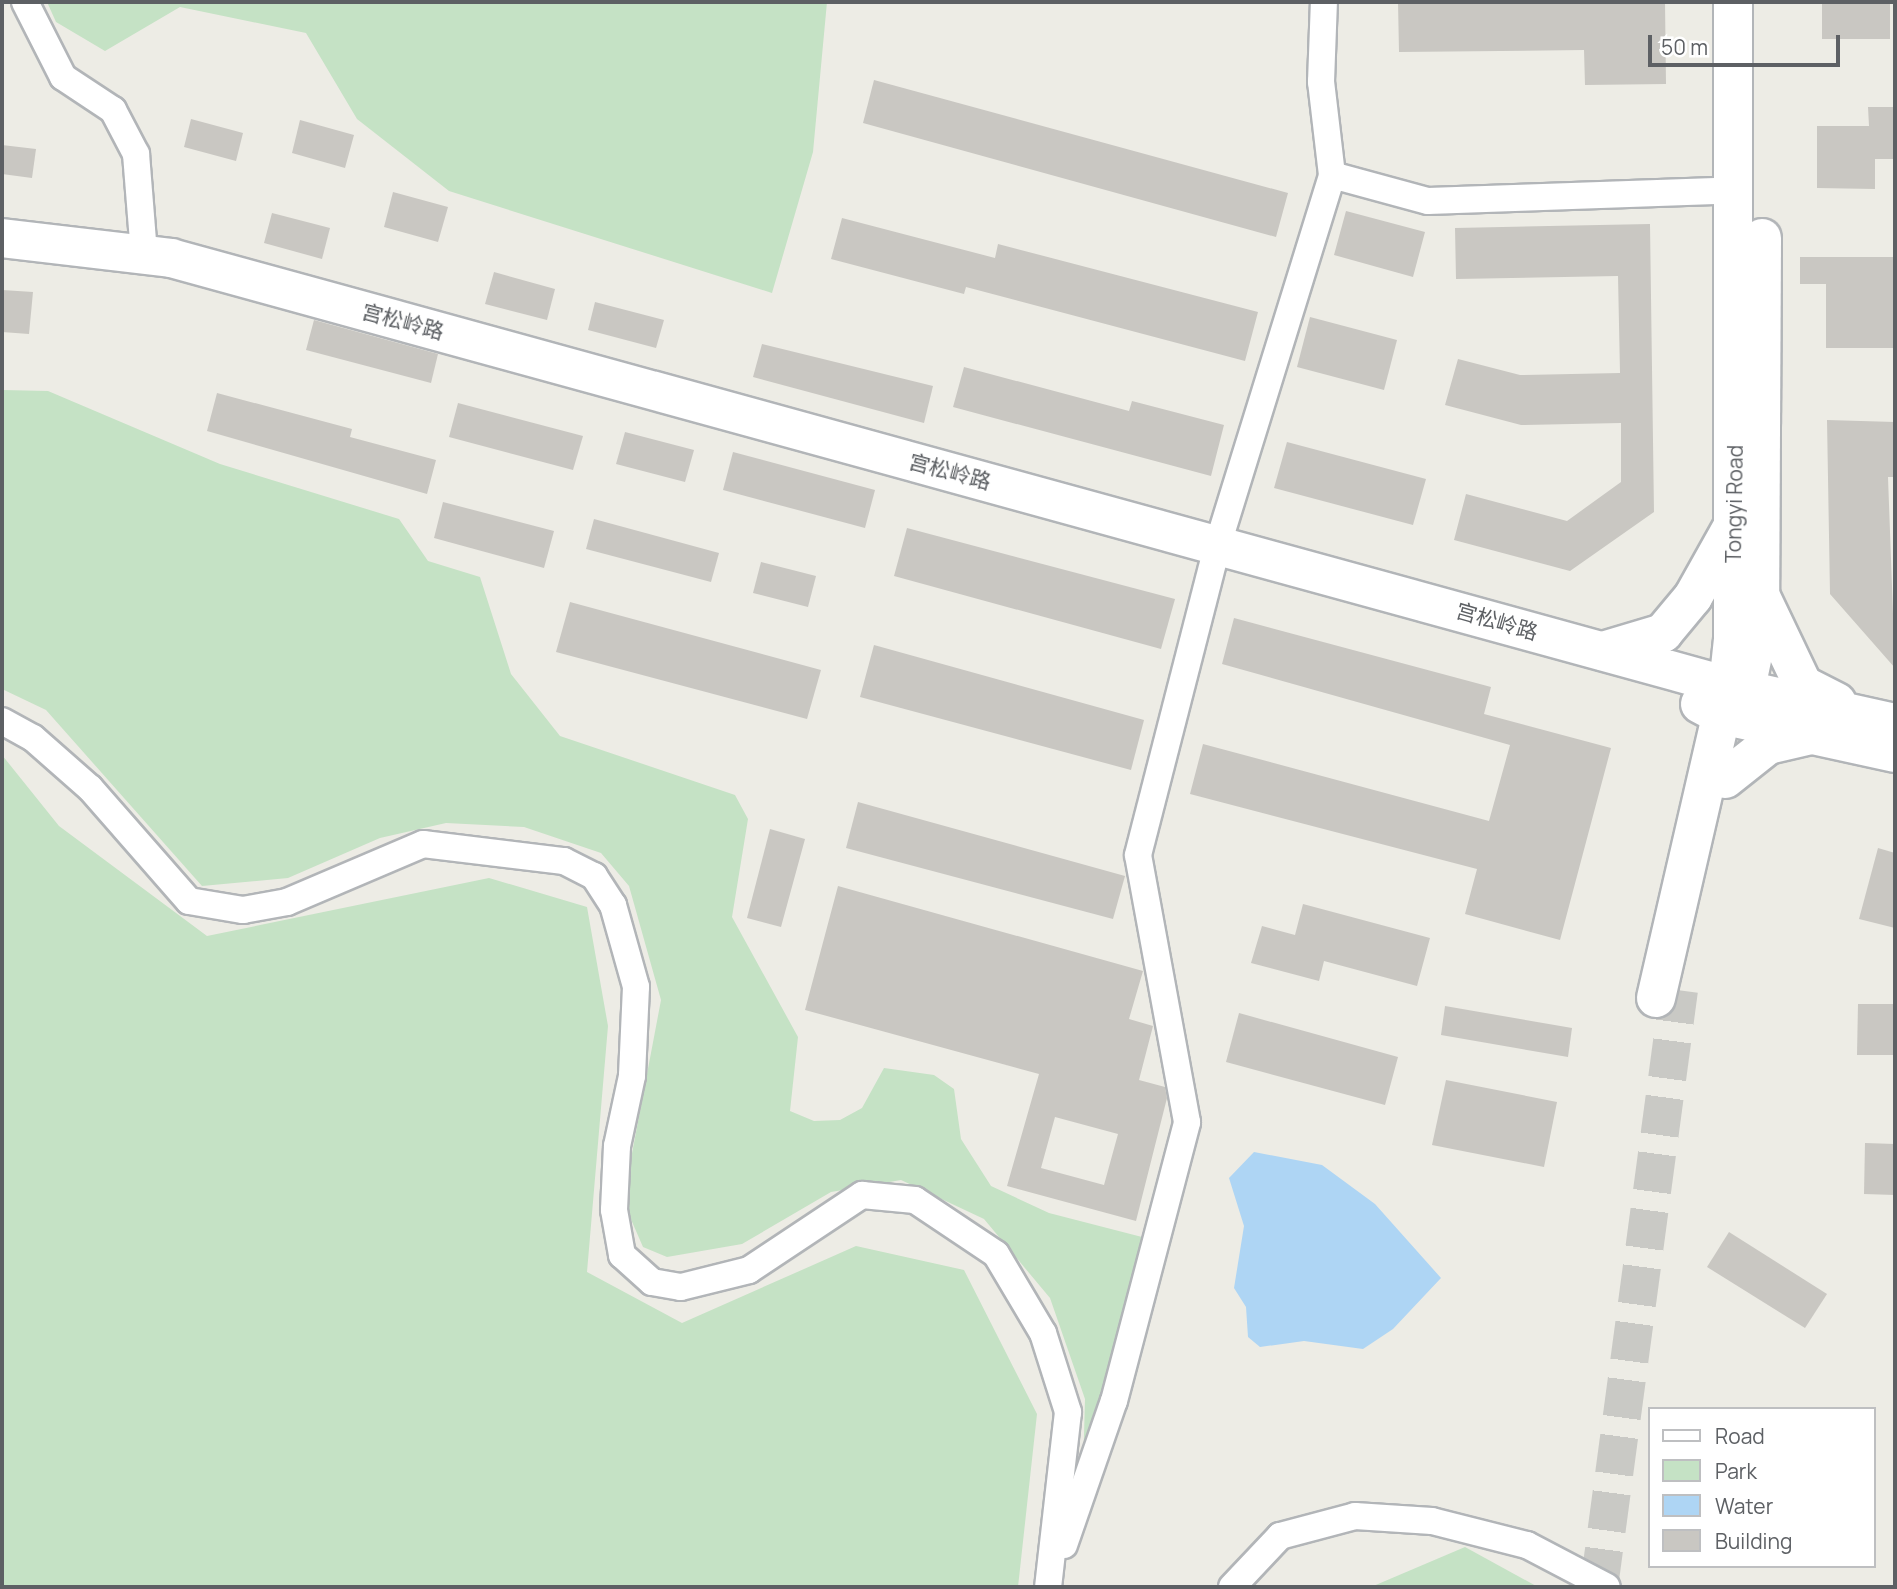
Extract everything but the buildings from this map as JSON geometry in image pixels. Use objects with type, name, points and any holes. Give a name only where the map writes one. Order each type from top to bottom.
[{"type":"main road","name":"Tongyi Road","points":[[1733,2],[1737,190],[1733,702],[1725,779],[1667,994],[1733,702],[1760,596],[1765,412],[1758,2]]},
{"type":"main road","name":"宫松岭路","points":[[2,238],[144,253],[1603,651],[1733,702],[1880,719]]},
{"type":"main road","points":[[1603,651],[1663,633],[1693,597],[1734,524]]},
{"type":"main road","points":[[1760,596],[1803,685],[1880,719]]},
{"type":"main road","points":[[1733,702],[1816,733],[1895,752]]},
{"type":"main road","points":[[1725,779],[1768,745],[1816,733]]},
{"type":"street","points":[[25,2],[63,77],[113,110],[136,154],[144,253]]},
{"type":"street","points":[[1055,1587],[1114,1401],[1187,1122],[1138,855],[1218,544],[1332,175],[1321,82],[1324,2]]},
{"type":"street","points":[[1332,175],[1428,201],[1737,190]]},
{"type":"street","points":[[2,722],[33,738],[90,788],[189,901],[243,910],[287,902],[423,844],[564,861],[594,876],[613,905],[636,987],[632,1076],[617,1146],[614,1210],[622,1255],[652,1282],[681,1287],[749,1270],[862,1195],[915,1200],[996,1254],[1043,1333],[1068,1412],[1048,1587]]},
{"type":"street","points":[[1232,1587],[1280,1536],[1355,1516],[1432,1521],[1527,1545],[1607,1587]]},
{"type":"green space","points":[[47,2],[827,2],[813,152],[772,293],[449,191],[357,119],[306,33],[180,7],[105,51],[56,22]]},
{"type":"green space","points":[[2,390],[48,391],[220,464],[399,519],[428,561],[480,577],[511,674],[560,736],[735,795],[748,819],[732,917],[798,1037],[790,1111],[814,1121],[840,1120],[862,1108],[884,1068],[934,1075],[954,1089],[961,1139],[991,1186],[1049,1213],[1142,1237],[1083,1471],[1085,1399],[1050,1298],[984,1219],[901,1180],[831,1192],[742,1244],[667,1257],[643,1247],[623,1201],[661,1000],[629,886],[601,853],[524,827],[446,823],[380,838],[288,878],[202,886],[46,710],[2,689]]},
{"type":"green space","points":[[2,755],[59,826],[207,936],[489,878],[587,907],[608,1026],[587,1272],[682,1323],[856,1246],[964,1270],[1037,1414],[1018,1587],[2,1587]]},
{"type":"green space","points":[[1465,1547],[1538,1587],[1371,1587]]},
{"type":"water","points":[[1254,1152],[1322,1165],[1375,1204],[1441,1278],[1393,1329],[1363,1349],[1304,1341],[1260,1347],[1248,1337],[1246,1307],[1234,1288],[1244,1226],[1229,1178]]},
{"type":"tunnel","points":[[1599,1587],[1679,990]]}]
